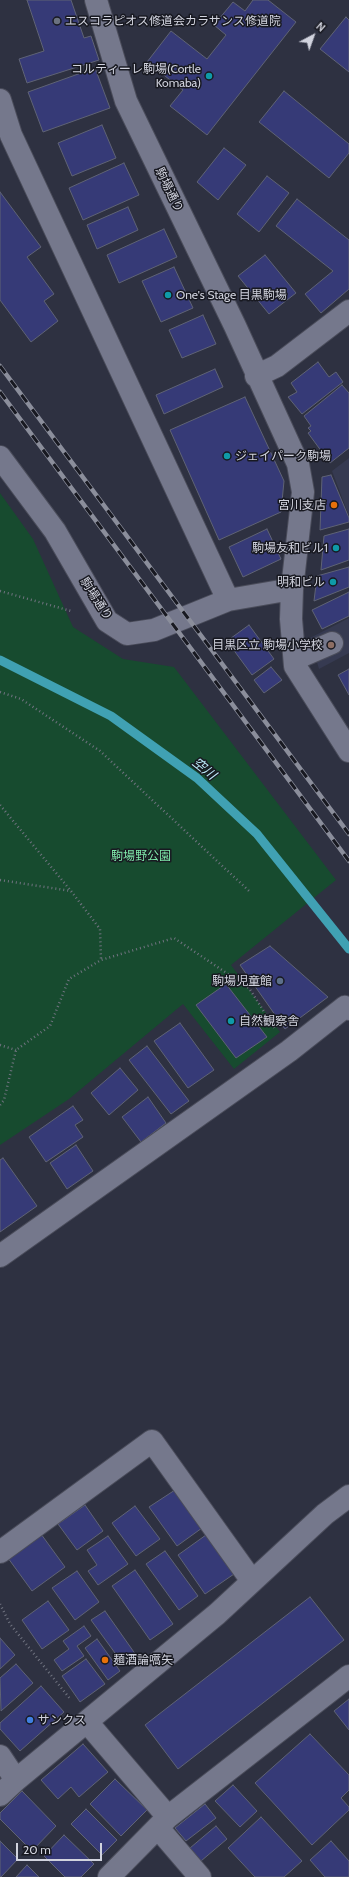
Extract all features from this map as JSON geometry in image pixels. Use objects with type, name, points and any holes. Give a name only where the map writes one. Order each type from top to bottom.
[{"type":"street","name":"駒場通り","points":[[96,0],[126,101],[235,326],[256,376],[298,464],[303,492],[292,589],[291,619],[296,666],[349,751]]},
{"type":"street","points":[[0,100],[11,135],[228,600]]},
{"type":"street","points":[[256,376],[277,366],[349,311]]},
{"type":"street","name":"駒場通り","points":[[0,457],[55,531],[107,621],[126,634],[154,630],[228,600],[292,589]]},
{"type":"street","points":[[295,659],[332,643]]},
{"type":"street","points":[[0,1256],[289,1051],[346,1007],[349,1009]]},
{"type":"street","points":[[0,1552],[77,1494],[152,1441],[252,1581]]},
{"type":"street","points":[[0,1795],[16,1780],[217,1614],[325,1514],[349,1496]]},
{"type":"street","points":[[109,1877],[163,1823],[349,1676]]},
{"type":"street","points":[[87,1722],[163,1823],[200,1877]]},
{"type":"street","points":[[0,1756],[16,1780]]},
{"type":"path","points":[[0,591],[107,621]]},
{"type":"path","points":[[0,692],[21,699],[100,751],[249,891]]},
{"type":"path","points":[[0,805],[71,891],[100,929],[101,960]]},
{"type":"path","points":[[0,880],[71,891]]},
{"type":"path","points":[[0,1105],[4,1100],[16,1050],[50,1026],[68,979],[101,960],[174,938],[249,988],[289,1051]]},
{"type":"path","points":[[0,1045],[16,1050]]},
{"type":"path","points":[[0,1604],[10,1624],[87,1722]]},
{"type":"shaded area","points":[[349,458],[349,516],[332,471]]},
{"type":"shaded area","name":"目黒区立 駒場小学校","points":[[349,618],[349,653],[319,669],[310,638]]},
{"type":"green space","name":"駒場野公園","points":[[0,493],[33,539],[73,627],[123,659],[174,667],[336,880],[231,965],[280,1032],[234,1069],[183,1004],[69,1099],[0,1145]]},
{"type":"building","points":[[27,0],[71,0],[84,38],[91,36],[99,60],[27,83],[19,59],[44,51]]},
{"type":"building","name":"コルティーレ駒場(Cortle Komaba)","points":[[253,0],[268,0],[296,22],[207,135],[170,106],[183,90],[147,62],[171,31],[207,59],[226,35],[214,25],[233,2],[245,11]]},
{"type":"building","points":[[346,17],[349,20],[349,72],[320,49]]},
{"type":"building","points":[[95,68],[110,108],[43,132],[28,92]]},
{"type":"building","points":[[284,91],[349,144],[349,153],[329,178],[259,122]]},
{"type":"building","points":[[102,125],[116,158],[72,176],[58,143]]},
{"type":"building","points":[[224,148],[246,165],[218,200],[197,182]]},
{"type":"building","points":[[124,163],[139,195],[83,220],[69,188]]},
{"type":"building","points":[[267,176],[289,193],[259,232],[237,214]]},
{"type":"building","points":[[0,192],[41,247],[27,257],[54,294],[44,301],[58,321],[31,342],[0,300]]},
{"type":"building","points":[[297,199],[349,240],[349,289],[321,313],[305,294],[333,271],[276,226]]},
{"type":"building","points":[[128,207],[138,230],[97,249],[87,225]]},
{"type":"building","points":[[164,229],[177,257],[119,283],[107,255]]},
{"type":"building","points":[[265,255],[296,293],[269,314],[238,276]]},
{"type":"building","name":"One's Stage 目黒駒場","points":[[174,267],[193,308],[161,322],[142,281]]},
{"type":"building","points":[[203,315],[216,344],[182,358],[169,330]]},
{"type":"building","points":[[318,362],[329,377],[336,372],[343,382],[302,414],[288,397],[297,392],[291,383]]},
{"type":"building","points":[[215,369],[223,387],[164,414],[156,395]]},
{"type":"building","points":[[342,385],[349,393],[349,448],[330,463],[308,433],[311,431],[308,428],[311,426],[304,416]]},
{"type":"building","name":"ジェイパーク駒場","points":[[245,397],[284,481],[281,512],[219,540],[170,430]]},
{"type":"building","points":[[331,475],[349,518],[349,522],[320,530],[322,477]]},
{"type":"building","points":[[267,529],[281,559],[243,577],[229,547]]},
{"type":"building","name":"駒場友和ビル1","points":[[349,529],[349,560],[321,570],[324,536]]},
{"type":"building","name":"明和ビル","points":[[349,567],[349,587],[314,601],[317,576]]},
{"type":"building","points":[[349,592],[349,616],[322,629],[312,610]]},
{"type":"building","points":[[249,625],[274,659],[252,675],[227,641]]},
{"type":"building","points":[[271,667],[282,680],[264,693],[254,680]]},
{"type":"building","points":[[349,669],[349,695],[338,675]]},
{"type":"building","name":"駒場児童館","points":[[270,946],[328,997],[285,1029],[240,965]]},
{"type":"building","name":"自然観察舎","points":[[226,984],[267,1037],[236,1058],[196,1005]]},
{"type":"building","points":[[180,1023],[214,1070],[188,1088],[154,1041]]},
{"type":"building","points":[[147,1046],[189,1101],[171,1114],[129,1060]]},
{"type":"building","points":[[120,1068],[138,1090],[109,1115],[91,1093]]},
{"type":"building","points":[[148,1097],[166,1123],[141,1142],[122,1117]]},
{"type":"building","points":[[73,1106],[83,1120],[75,1125],[83,1137],[46,1162],[29,1137]]},
{"type":"building","points":[[76,1145],[93,1171],[67,1189],[50,1163]]},
{"type":"building","points":[[3,1158],[37,1206],[0,1232],[0,1160]]},
{"type":"building","points":[[175,1490],[202,1528],[177,1546],[149,1507]]},
{"type":"building","points":[[85,1505],[103,1531],[77,1550],[58,1524]]},
{"type":"building","points":[[135,1506],[160,1539],[136,1556],[112,1523]]},
{"type":"building","points":[[41,1534],[65,1567],[32,1591],[8,1558]]},
{"type":"building","points":[[206,1535],[234,1574],[205,1594],[178,1555]]},
{"type":"building","points":[[108,1536],[128,1564],[98,1585],[88,1571],[97,1565],[87,1550]]},
{"type":"building","points":[[165,1551],[198,1596],[179,1610],[146,1564]]},
{"type":"building","points":[[135,1570],[173,1624],[150,1640],[112,1586]]},
{"type":"building","points":[[77,1571],[99,1602],[75,1620],[52,1588]]},
{"type":"building","points":[[310,1597],[344,1640],[178,1769],[145,1725]]},
{"type":"building","points":[[48,1601],[69,1630],[42,1649],[22,1620]]},
{"type":"building","points":[[105,1611],[136,1655],[123,1664],[91,1620]]},
{"type":"building","points":[[84,1626],[91,1636],[77,1646],[84,1656],[62,1671],[54,1660],[69,1649],[63,1641]]},
{"type":"building","points":[[0,1638],[15,1655],[0,1669]]},
{"type":"building","points":[[97,1639],[120,1671],[108,1680],[85,1648]]},
{"type":"building","points":[[86,1659],[105,1684],[80,1702],[62,1676]]},
{"type":"building","points":[[16,1664],[33,1683],[1,1711],[0,1678]]},
{"type":"building","points":[[41,1686],[64,1712],[20,1751],[0,1729],[0,1723]]},
{"type":"building","points":[[349,1699],[349,1730],[334,1711]]},
{"type":"building","points":[[310,1734],[349,1775],[349,1790],[341,1798],[349,1807],[349,1810],[312,1845],[255,1783]]},
{"type":"building","points":[[83,1744],[108,1772],[79,1797],[71,1787],[58,1799],[41,1780]]},
{"type":"building","points":[[115,1779],[147,1810],[121,1836],[90,1804]]},
{"type":"building","points":[[233,1785],[257,1811],[240,1827],[215,1801]]},
{"type":"building","points":[[22,1791],[56,1826],[32,1851],[0,1819],[0,1813]]},
{"type":"building","points":[[205,1804],[216,1818],[186,1841],[175,1828]]},
{"type":"building","points":[[86,1809],[117,1840],[102,1855],[71,1824]]},
{"type":"building","points":[[261,1817],[302,1861],[284,1877],[255,1877],[228,1848]]},
{"type":"building","points":[[216,1826],[227,1839],[201,1861],[190,1848]]},
{"type":"building","points":[[64,1835],[94,1864],[81,1877],[65,1877],[44,1856]]},
{"type":"building","points":[[0,1841],[18,1859],[1,1877],[0,1877]]},
{"type":"building","points":[[331,1841],[349,1861],[349,1877],[325,1877],[310,1860]]},
{"type":"building","points":[[27,1865],[39,1877],[16,1877]]},
{"type":"waterway","name":"空川","points":[[0,660],[111,716],[197,778],[257,834],[349,949]]},
{"type":"railway","points":[[0,366],[349,834]]},
{"type":"railway","points":[[0,392],[349,861]]},
{"type":"place","name":"エスコラピオス修道会カラサンス修道院","points":[[57,21]]},
{"type":"place","name":"コルティーレ駒場(Cortle Komaba)","points":[[209,76]]},
{"type":"place","name":"One's Stage 目黒駒場","points":[[168,295]]},
{"type":"place","name":"ジェイパーク駒場","points":[[227,456]]},
{"type":"place","name":"宮川支店","points":[[334,505]]},
{"type":"place","name":"駒場友和ビル1","points":[[336,548]]},
{"type":"place","name":"明和ビル","points":[[333,582]]},
{"type":"place","name":"目黒区立 駒場小学校","points":[[331,645]]},
{"type":"place","name":"駒場児童館","points":[[280,981]]},
{"type":"place","name":"自然観察舎","points":[[231,1021]]},
{"type":"place","name":"麺酒論嚆矢","points":[[105,1660]]},
{"type":"place","name":"サンクス","points":[[30,1720]]}]
